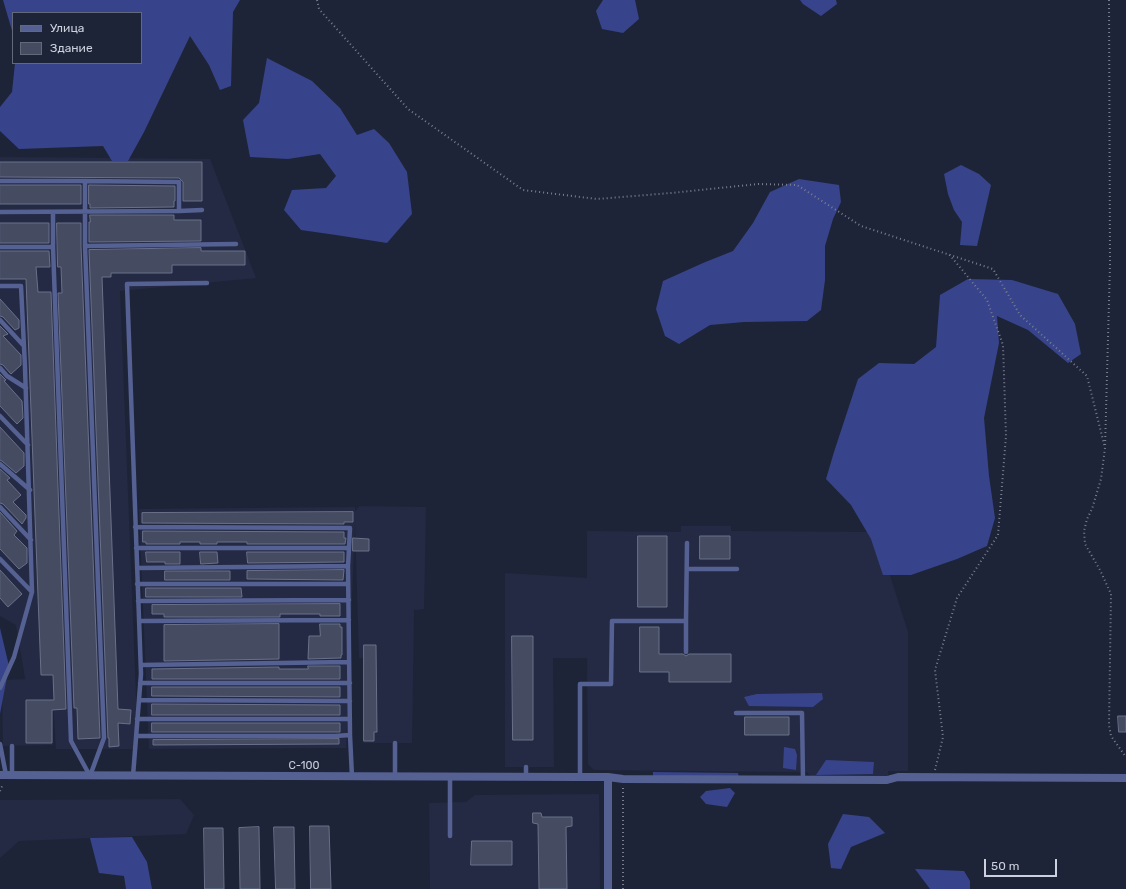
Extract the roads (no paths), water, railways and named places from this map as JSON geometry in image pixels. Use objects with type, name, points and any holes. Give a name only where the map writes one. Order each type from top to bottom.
[{"type":"street","name":"С-100","points":[[6,776],[608,777],[623,779],[803,780],[887,780],[898,777],[1126,778]]},
{"type":"street","points":[[608,777],[608,889]]},
{"type":"lane","points":[[0,181],[178,182],[179,211]]},
{"type":"lane","points":[[85,181],[85,246],[104,738],[90,776]]},
{"type":"lane","points":[[0,212],[202,210]]},
{"type":"lane","points":[[52,212],[71,741],[90,776]]},
{"type":"lane","points":[[85,246],[236,244]]},
{"type":"lane","points":[[0,247],[53,247]]},
{"type":"lane","points":[[133,776],[141,665],[126,284],[207,283]]},
{"type":"lane","points":[[0,286],[21,286],[30,490],[32,592],[14,657],[0,688]]},
{"type":"lane","points":[[0,320],[24,346]]},
{"type":"lane","points":[[0,368],[7,376],[26,388]]},
{"type":"lane","points":[[0,416],[28,445]]},
{"type":"lane","points":[[0,464],[30,490]]},
{"type":"lane","points":[[0,507],[31,540]]},
{"type":"lane","points":[[135,527],[350,528],[348,584],[352,777]]},
{"type":"lane","points":[[686,652],[687,543]]},
{"type":"lane","points":[[136,548],[349,548]]},
{"type":"lane","points":[[0,558],[32,592]]},
{"type":"lane","points":[[137,568],[348,566]]},
{"type":"lane","points":[[687,569],[738,569]]},
{"type":"lane","points":[[137,584],[348,584]]},
{"type":"lane","points":[[138,601],[349,600]]},
{"type":"lane","points":[[139,621],[349,620]]},
{"type":"lane","points":[[580,777],[580,684],[611,684],[612,621],[686,621]]},
{"type":"lane","points":[[141,665],[349,662]]},
{"type":"lane","points":[[140,683],[350,684]]},
{"type":"lane","points":[[139,700],[350,701]]},
{"type":"lane","points":[[736,713],[802,713],[803,780]]},
{"type":"lane","points":[[137,718],[350,719]]},
{"type":"lane","points":[[136,736],[350,735]]},
{"type":"lane","points":[[395,743],[395,777]]},
{"type":"lane","points":[[0,744],[6,776]]},
{"type":"lane","points":[[6,776],[12,746]]},
{"type":"lane","points":[[526,767],[526,777]]},
{"type":"lane","points":[[450,777],[450,836]]}]
